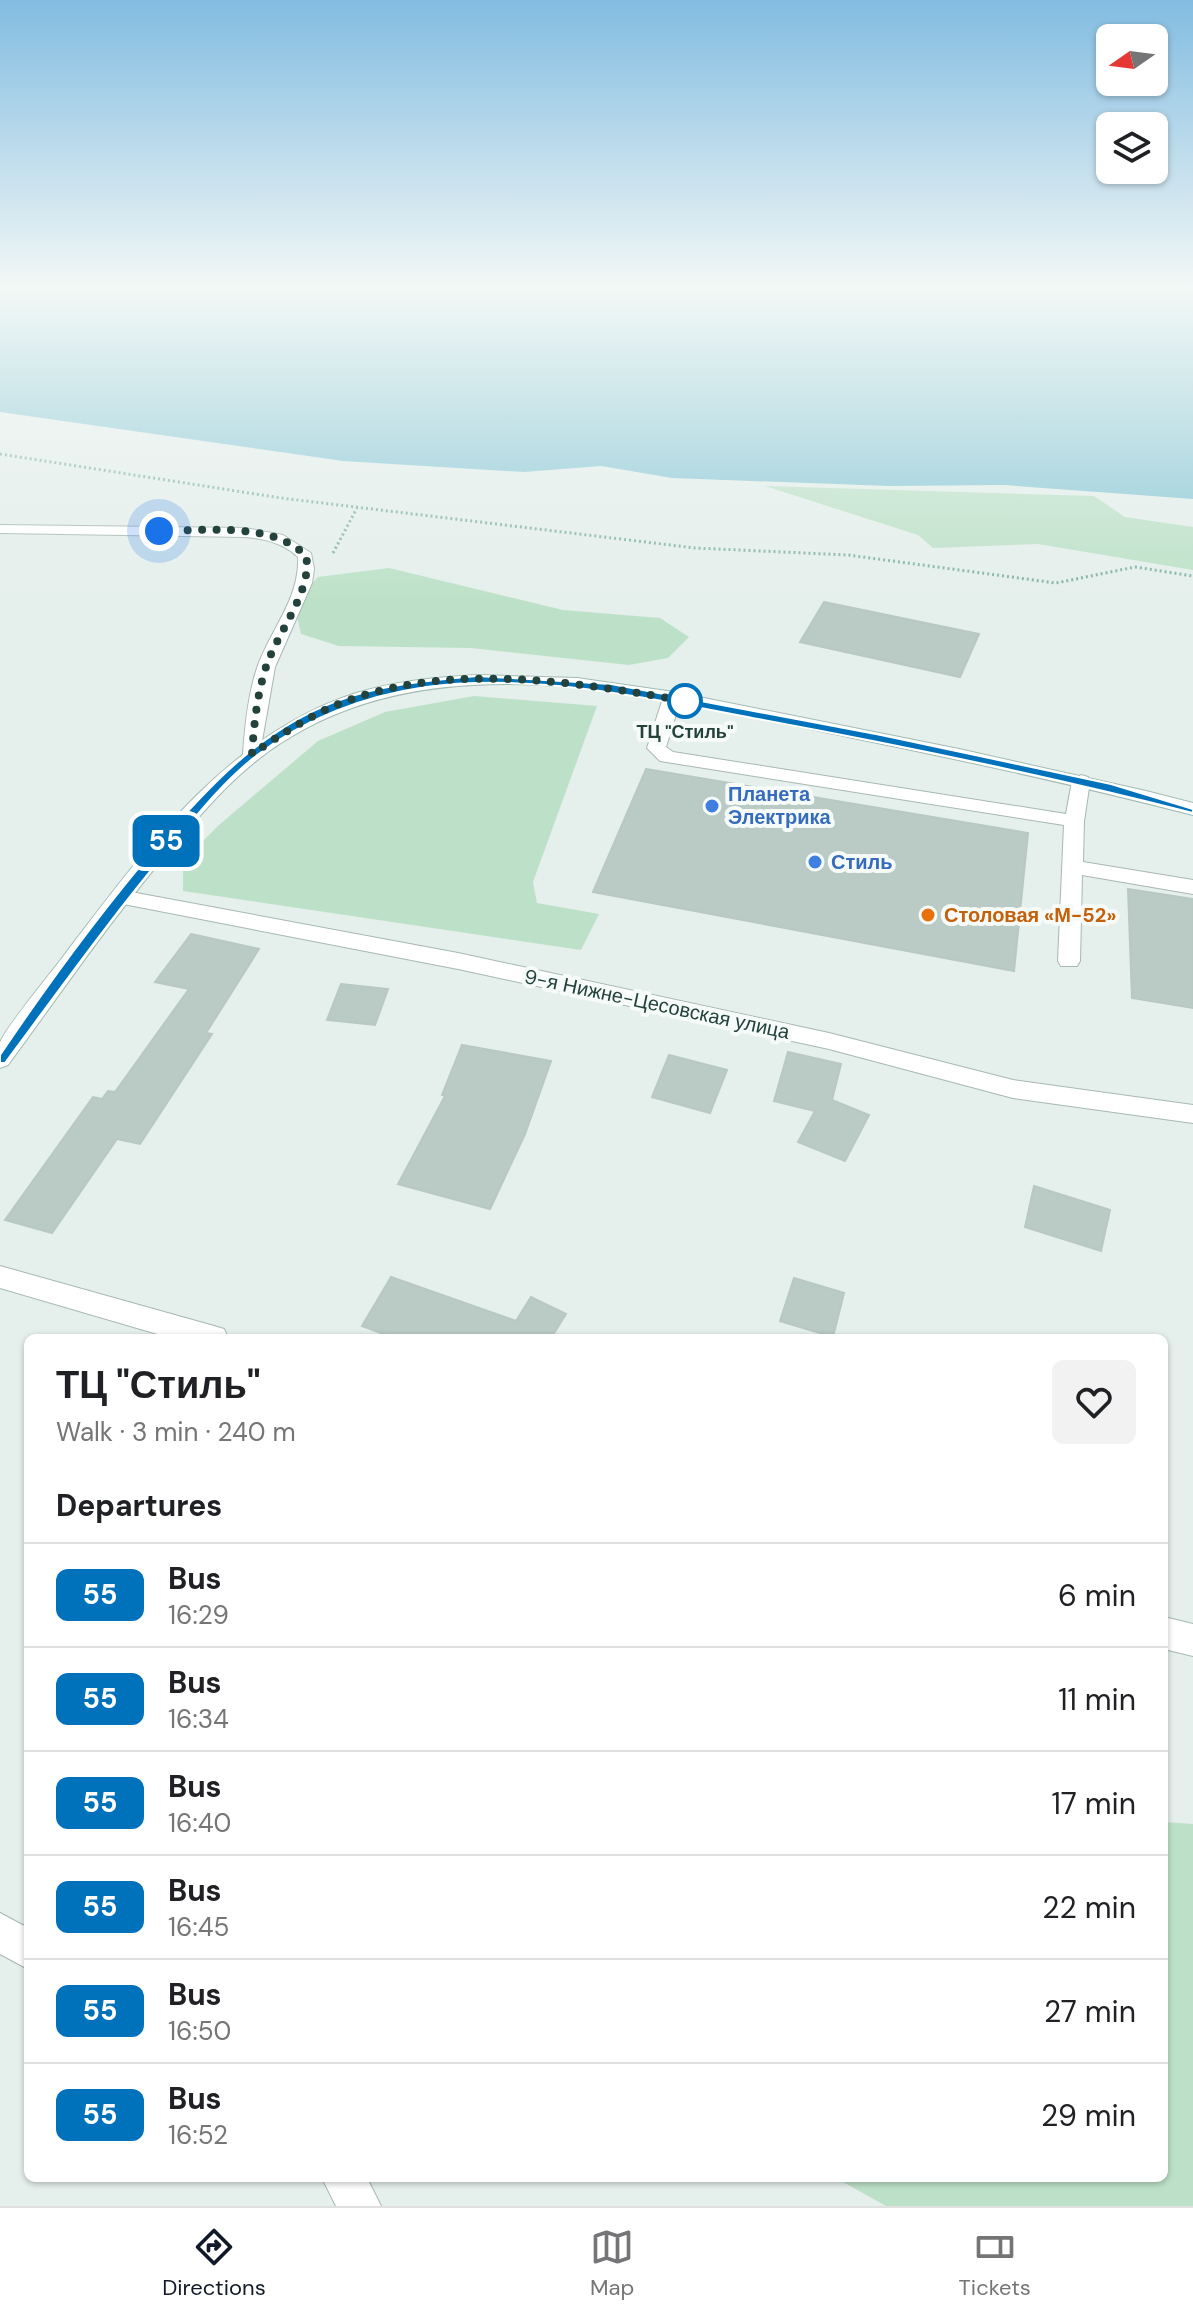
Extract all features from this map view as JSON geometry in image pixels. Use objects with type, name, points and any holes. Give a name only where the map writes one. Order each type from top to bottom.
[{"type":"street","points":[[0,529],[223,531],[254,533],[284,540],[297,547],[306,556],[306,582],[266,667],[256,703],[252,754]]},
{"type":"street","points":[[0,1059],[120,897],[207,795],[252,754],[297,725],[336,705],[374,693],[427,683],[477,679],[611,688],[821,726],[1081,781],[1193,809]]},
{"type":"street","points":[[672,698],[656,748],[659,754],[667,757],[1074,821]]},
{"type":"street","points":[[1069,961],[1074,821],[1081,781]]},
{"type":"street","points":[[1072,867],[1193,887]]},
{"type":"street","name":"9-я Нижне-Цесовская улица","points":[[120,897],[458,961],[829,1041],[1013,1089],[1193,1114]]},
{"type":"street","points":[[0,1277],[200,1334]]},
{"type":"street","points":[[1168,1634],[1193,1640]]},
{"type":"street","points":[[0,1932],[24,1947]]},
{"type":"street","points":[[345,2182],[360,2206]]},
{"type":"path","points":[[0,454],[281,498],[695,548],[848,555],[1056,583],[1135,567],[1193,576]]},
{"type":"green space","points":[[765,486],[1094,496],[1125,517],[1193,527],[1193,570],[1038,544],[933,548],[918,535]]},
{"type":"green space","points":[[389,568],[563,610],[660,618],[689,637],[668,658],[629,665],[471,648],[339,646],[301,634],[294,603],[318,577]]},
{"type":"green space","points":[[474,696],[597,706],[533,882],[537,903],[599,914],[581,950],[183,891],[183,861],[219,825],[318,741],[385,712]]},
{"type":"green space","points":[[1168,1822],[1193,1824],[1193,2206],[886,2206],[843,2182],[1168,2182]]},
{"type":"water","points":[[0,394],[1193,394],[1193,499],[1004,485],[889,486],[672,478],[601,466],[524,472],[343,461],[0,412]]},
{"type":"building","points":[[824,602],[979,634],[960,677],[800,642]]},
{"type":"building","name":"Стиль","points":[[646,769],[1028,833],[1014,971],[593,892]]},
{"type":"building","points":[[1128,889],[1193,899],[1193,1008],[1132,998]]},
{"type":"building","points":[[191,934],[259,949],[206,1033],[212,1034],[140,1144],[117,1139],[52,1233],[5,1220],[93,1097],[102,1099],[108,1091],[115,1092],[189,989],[155,982]]},
{"type":"building","points":[[341,984],[388,989],[375,1025],[327,1020]]},
{"type":"building","points":[[462,1045],[551,1061],[525,1134],[490,1209],[398,1184],[445,1096],[442,1095]]},
{"type":"building","points":[[788,1052],[841,1064],[832,1100],[869,1115],[845,1161],[798,1142],[815,1111],[774,1101]]},
{"type":"building","points":[[669,1055],[727,1070],[710,1113],[652,1097]]},
{"type":"building","points":[[1034,1186],[1110,1210],[1101,1251],[1025,1227]]},
{"type":"building","points":[[391,1277],[516,1321],[531,1297],[566,1314],[554,1334],[383,1334],[362,1326]]},
{"type":"building","points":[[794,1278],[844,1293],[834,1334],[823,1334],[780,1321]]},
{"type":"bus line","name":"55","points":[[0,1059],[120,897],[207,795],[252,754],[297,725],[336,705],[374,693],[427,683],[477,679],[611,688],[881,738],[1111,787],[1193,809]]},
{"type":"place","name":"ТЦ \"Стиль\"","points":[[685,701]]},
{"type":"place","name":"Планета Электрика","points":[[712,806]]},
{"type":"place","name":"Стиль","points":[[815,862]]},
{"type":"place","name":"Столовая «М-52»","points":[[928,915]]},
{"type":"route","points":[[159,531],[254,533],[284,540],[306,556],[306,582],[278,637],[256,703],[252,754],[336,705],[374,693],[427,683],[477,679],[538,682],[611,688],[697,703],[685,701]]}]
